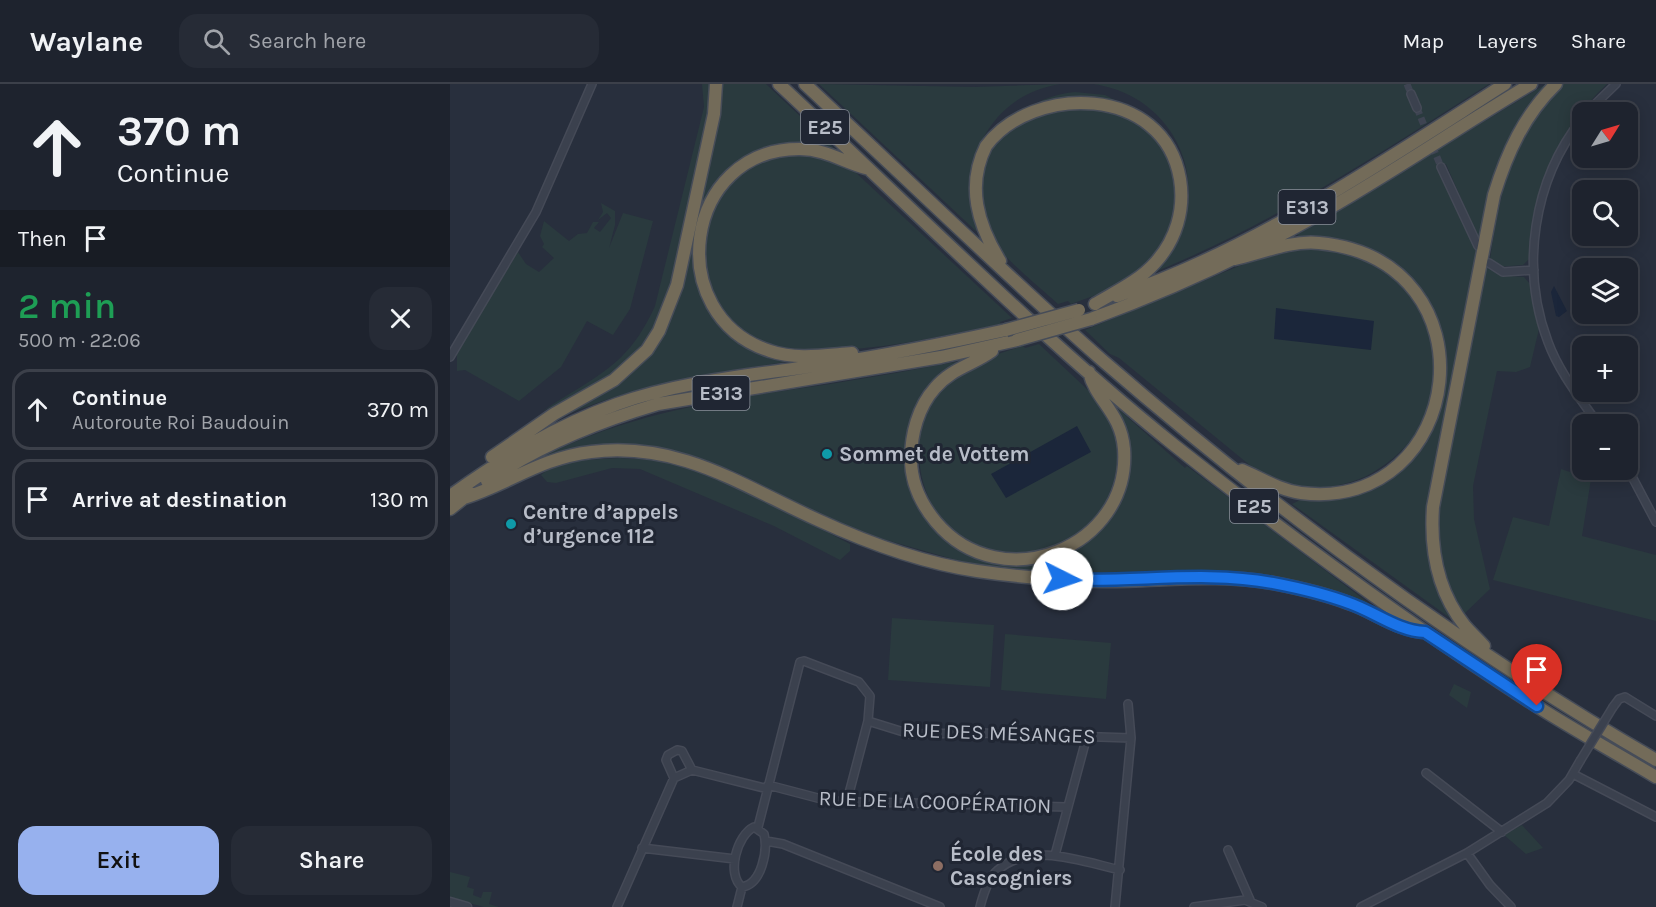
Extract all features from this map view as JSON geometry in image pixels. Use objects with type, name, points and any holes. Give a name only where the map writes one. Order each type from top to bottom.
[{"type":"highway","points":[[450,490],[554,414],[614,380],[647,350],[668,311],[677,285],[714,114],[716,84]]},
{"type":"highway","name":"E25","points":[[779,84],[1088,371],[1173,444],[1346,576],[1425,632],[1537,706],[1656,777]]},
{"type":"highway","name":"E25","points":[[806,84],[1008,275],[1103,360],[1226,464],[1400,596],[1593,723],[1656,760]]},
{"type":"highway","name":"E313","points":[[450,496],[505,458],[543,436],[618,404],[695,384],[876,356],[1006,330],[1079,310],[1188,269],[1312,204],[1505,84]]},
{"type":"highway","name":"E313","points":[[450,509],[500,472],[550,443],[621,415],[658,404],[999,345],[1091,319],[1192,280],[1316,216],[1532,84]]},
{"type":"highway","points":[[1492,657],[1464,626],[1440,580],[1431,535],[1433,507],[1489,219],[1500,176],[1510,146],[1533,111],[1556,84]]},
{"type":"highway","points":[[1091,90],[1125,101],[1155,124],[1174,154],[1179,169],[1182,203],[1175,233],[1155,263],[1144,273],[1095,304]]},
{"type":"highway","points":[[1008,275],[989,243],[978,216],[975,188],[980,157],[992,135],[1006,117],[1036,97]]},
{"type":"highway","points":[[871,170],[854,166],[834,155],[799,149],[773,153],[747,163],[724,183],[707,209],[698,238],[698,258],[700,274],[717,314],[753,345],[787,356],[857,353],[876,356]]},
{"type":"highway","points":[[1226,464],[1277,487],[1299,493],[1318,494],[1360,486],[1384,474],[1397,464],[1422,437],[1439,395],[1442,375],[1436,332],[1427,309],[1411,287],[1378,259],[1358,250],[1317,242],[1291,245],[1235,259]]},
{"type":"highway","points":[[999,345],[989,353],[950,373],[934,388],[922,406],[911,447],[911,469],[918,493],[930,515],[945,532],[979,554],[1003,560],[1048,556],[1075,542],[1088,532],[1101,519],[1112,501],[1122,470],[1124,450],[1119,427],[1111,409],[1091,383],[1088,371]]},
{"type":"highway","points":[[464,498],[480,493],[527,469],[562,458],[591,452],[645,451],[711,468],[853,535],[940,563],[975,570],[1107,581],[1182,577],[1232,578],[1272,583],[1350,603],[1410,631],[1425,632]]},
{"type":"street","points":[[450,357],[536,212],[592,84]]},
{"type":"street","points":[[1597,102],[1616,84]]},
{"type":"street","points":[[1411,94],[1417,108]]},
{"type":"street","points":[[1572,134],[1559,154],[1538,212],[1533,248],[1535,286],[1547,341],[1566,378],[1591,414]]},
{"type":"street","points":[[1442,167],[1478,246]]},
{"type":"street","points":[[1489,263],[1503,272],[1534,270]]},
{"type":"street","points":[[1634,480],[1656,522]]},
{"type":"street","points":[[758,827],[800,662],[810,662],[863,685],[871,701],[847,801]]},
{"type":"street","points":[[1361,907],[1467,853],[1553,800],[1573,774],[1619,699],[1625,698],[1656,716]]},
{"type":"street","points":[[1115,907],[1131,738],[1128,704]]},
{"type":"street","name":"RUE DES MÉSANGES","points":[[868,721],[910,734],[1131,738]]},
{"type":"street","points":[[1055,855],[1087,736]]},
{"type":"street","points":[[617,907],[674,778],[692,770],[682,751],[676,750],[668,755],[666,760],[674,778]]},
{"type":"street","name":"RUE DE LA COOPÉRATION","points":[[692,770],[819,800],[1067,807]]},
{"type":"street","points":[[1426,773],[1502,832]]},
{"type":"street","points":[[1573,774],[1656,817]]},
{"type":"street","points":[[742,887],[751,884],[759,871],[766,841],[758,827]]},
{"type":"street","points":[[737,907],[742,887],[736,878],[735,859],[747,832],[751,828],[758,827]]},
{"type":"street","points":[[766,841],[783,844],[939,907]]},
{"type":"street","points":[[642,848],[735,859]]},
{"type":"street","points":[[1228,850],[1250,900],[1262,907]]},
{"type":"street","points":[[1467,853],[1490,885],[1511,907]]},
{"type":"street","points":[[980,907],[985,890],[997,870],[1013,860],[1055,855],[1120,870]]},
{"type":"street","points":[[1194,907],[1250,900]]},
{"type":"street","points":[[450,902],[467,907]]},
{"type":"shaded area","points":[[702,84],[711,84],[710,111],[662,311],[653,329],[635,354],[605,380],[543,411],[594,378],[621,357],[633,344],[655,306],[704,107]]},
{"type":"shaded area","points":[[720,84],[766,84],[835,149],[796,144],[777,146],[758,152],[710,194],[702,206],[695,228],[693,250],[700,292],[720,325],[752,348],[792,361],[695,377],[632,392],[571,413],[541,427],[611,386],[662,332]]},
{"type":"shaded area","points":[[819,84],[975,87],[1060,84],[1035,91],[1013,103],[996,119],[984,138],[975,159],[971,183],[972,207],[977,232]]},
{"type":"shaded area","points":[[1093,84],[1489,84],[1324,187],[1195,255],[1150,274],[1171,251],[1180,234],[1187,208],[1188,183],[1184,159],[1174,137],[1160,118],[1141,102],[1119,90]]},
{"type":"shaded area","points":[[1546,84],[1552,84],[1528,113],[1479,240],[1446,164],[1438,169],[1477,251],[1429,513],[1457,623],[1292,504],[1304,498],[1336,496],[1407,461],[1426,438],[1437,417],[1446,372],[1439,330],[1380,257],[1359,247],[1338,242],[1298,238],[1298,234]]},
{"type":"shaded area","points":[[1563,84],[1607,84],[1590,102],[1572,102],[1572,124],[1550,164],[1542,186],[1536,209],[1529,259],[1523,265],[1498,267],[1490,259],[1504,187],[1520,145],[1545,105]]},
{"type":"shaded area","points":[[1075,92],[1105,95],[1142,114],[1153,124],[1178,182],[1173,226],[1150,263],[1110,290],[1071,304],[1068,301],[1058,304],[1002,253],[984,218],[980,191],[982,170],[1001,132],[1033,105],[1053,96]]},
{"type":"shaded area","points":[[786,154],[816,154],[853,170],[1012,318],[1000,322],[1001,324],[954,334],[860,349],[787,351],[754,340],[734,324],[718,304],[708,281],[704,256],[707,230],[715,206],[737,177],[756,165]]},
{"type":"shaded area","points":[[601,203],[615,211],[615,225],[609,248],[623,213],[653,221],[630,309],[613,335],[587,321],[561,367],[519,401],[465,370],[457,371],[457,351],[518,252],[526,264],[539,272],[554,258],[542,247],[544,244],[540,236],[544,221],[569,241],[578,234],[587,233],[593,222],[599,222],[594,228],[600,232],[611,218],[607,213],[598,220],[603,212]]},
{"type":"shaded area","points":[[1310,248],[1362,258],[1391,274],[1415,302],[1423,318],[1431,341],[1435,363],[1434,385],[1421,426],[1392,459],[1372,473],[1346,484],[1304,487],[1263,476],[1119,358],[1110,354],[1085,330],[1239,266],[1269,256]]},
{"type":"shaded area","points":[[1487,268],[1500,275],[1524,277],[1530,284],[1539,329],[1530,367],[1516,372],[1497,371],[1473,486],[1474,519],[1490,589],[1464,614],[1445,578],[1440,557],[1438,512]]},
{"type":"shaded area","points":[[1039,344],[1089,391],[1091,390],[1100,404],[1113,430],[1117,456],[1116,470],[1106,501],[1096,517],[1082,530],[1066,541],[1048,548],[1028,553],[1008,554],[979,547],[955,533],[936,512],[924,487],[919,459],[921,431],[931,405],[957,375],[993,356],[1023,346],[1025,348]]},
{"type":"shaded area","points":[[961,361],[945,370],[930,385],[907,441],[922,512],[950,543],[985,561],[1002,565],[1040,564],[1072,550],[1090,538],[1113,508],[1124,430],[1116,407],[1185,468],[1187,466],[1383,614],[1304,587],[1108,578],[970,564],[872,536],[819,514],[734,471],[673,451],[649,447],[562,453],[534,461],[605,430],[679,410],[754,395]]},
{"type":"shaded area","points":[[620,458],[672,463],[723,479],[767,499],[850,544],[850,551],[840,560],[774,526],[640,469],[612,468],[556,483],[547,482],[541,475],[558,465]]},
{"type":"shaded area","points":[[1561,469],[1572,473],[1572,480],[1591,480],[1582,536],[1656,555],[1656,621],[1493,580],[1513,517],[1549,526]]},
{"type":"shaded area","points":[[892,618],[994,625],[990,687],[888,680]]},
{"type":"shaded area","points":[[1005,634],[1111,643],[1106,699],[1001,690]]},
{"type":"shaded area","points":[[1454,684],[1471,692],[1467,708],[1449,695]]},
{"type":"shaded area","points":[[1522,825],[1543,848],[1526,854],[1504,835]]},
{"type":"shaded area","points":[[450,872],[470,877],[467,887],[474,889],[473,895],[481,898],[483,892],[492,892],[489,904],[499,907],[484,907],[450,898]]},
{"type":"water","points":[[1554,286],[1567,311],[1559,317],[1556,316],[1551,292]]},
{"type":"water","points":[[1276,308],[1374,321],[1371,350],[1274,339]]},
{"type":"water","points":[[1077,426],[1091,452],[1006,498],[991,474]]},
{"type":"tunnel","points":[[1407,84],[1411,94]]},
{"type":"tunnel","points":[[1417,108],[1441,167]]},
{"type":"place","name":"Sommet de Vottem","points":[[827,454]]},
{"type":"place","name":"Centre d’appels d’urgence 112","points":[[511,524]]},
{"type":"place","name":"École des Cascogniers","points":[[938,866]]},
{"type":"route","points":[[1062,579],[1107,581],[1182,577],[1232,578],[1311,591],[1350,603],[1410,631],[1425,632],[1537,706]]}]
